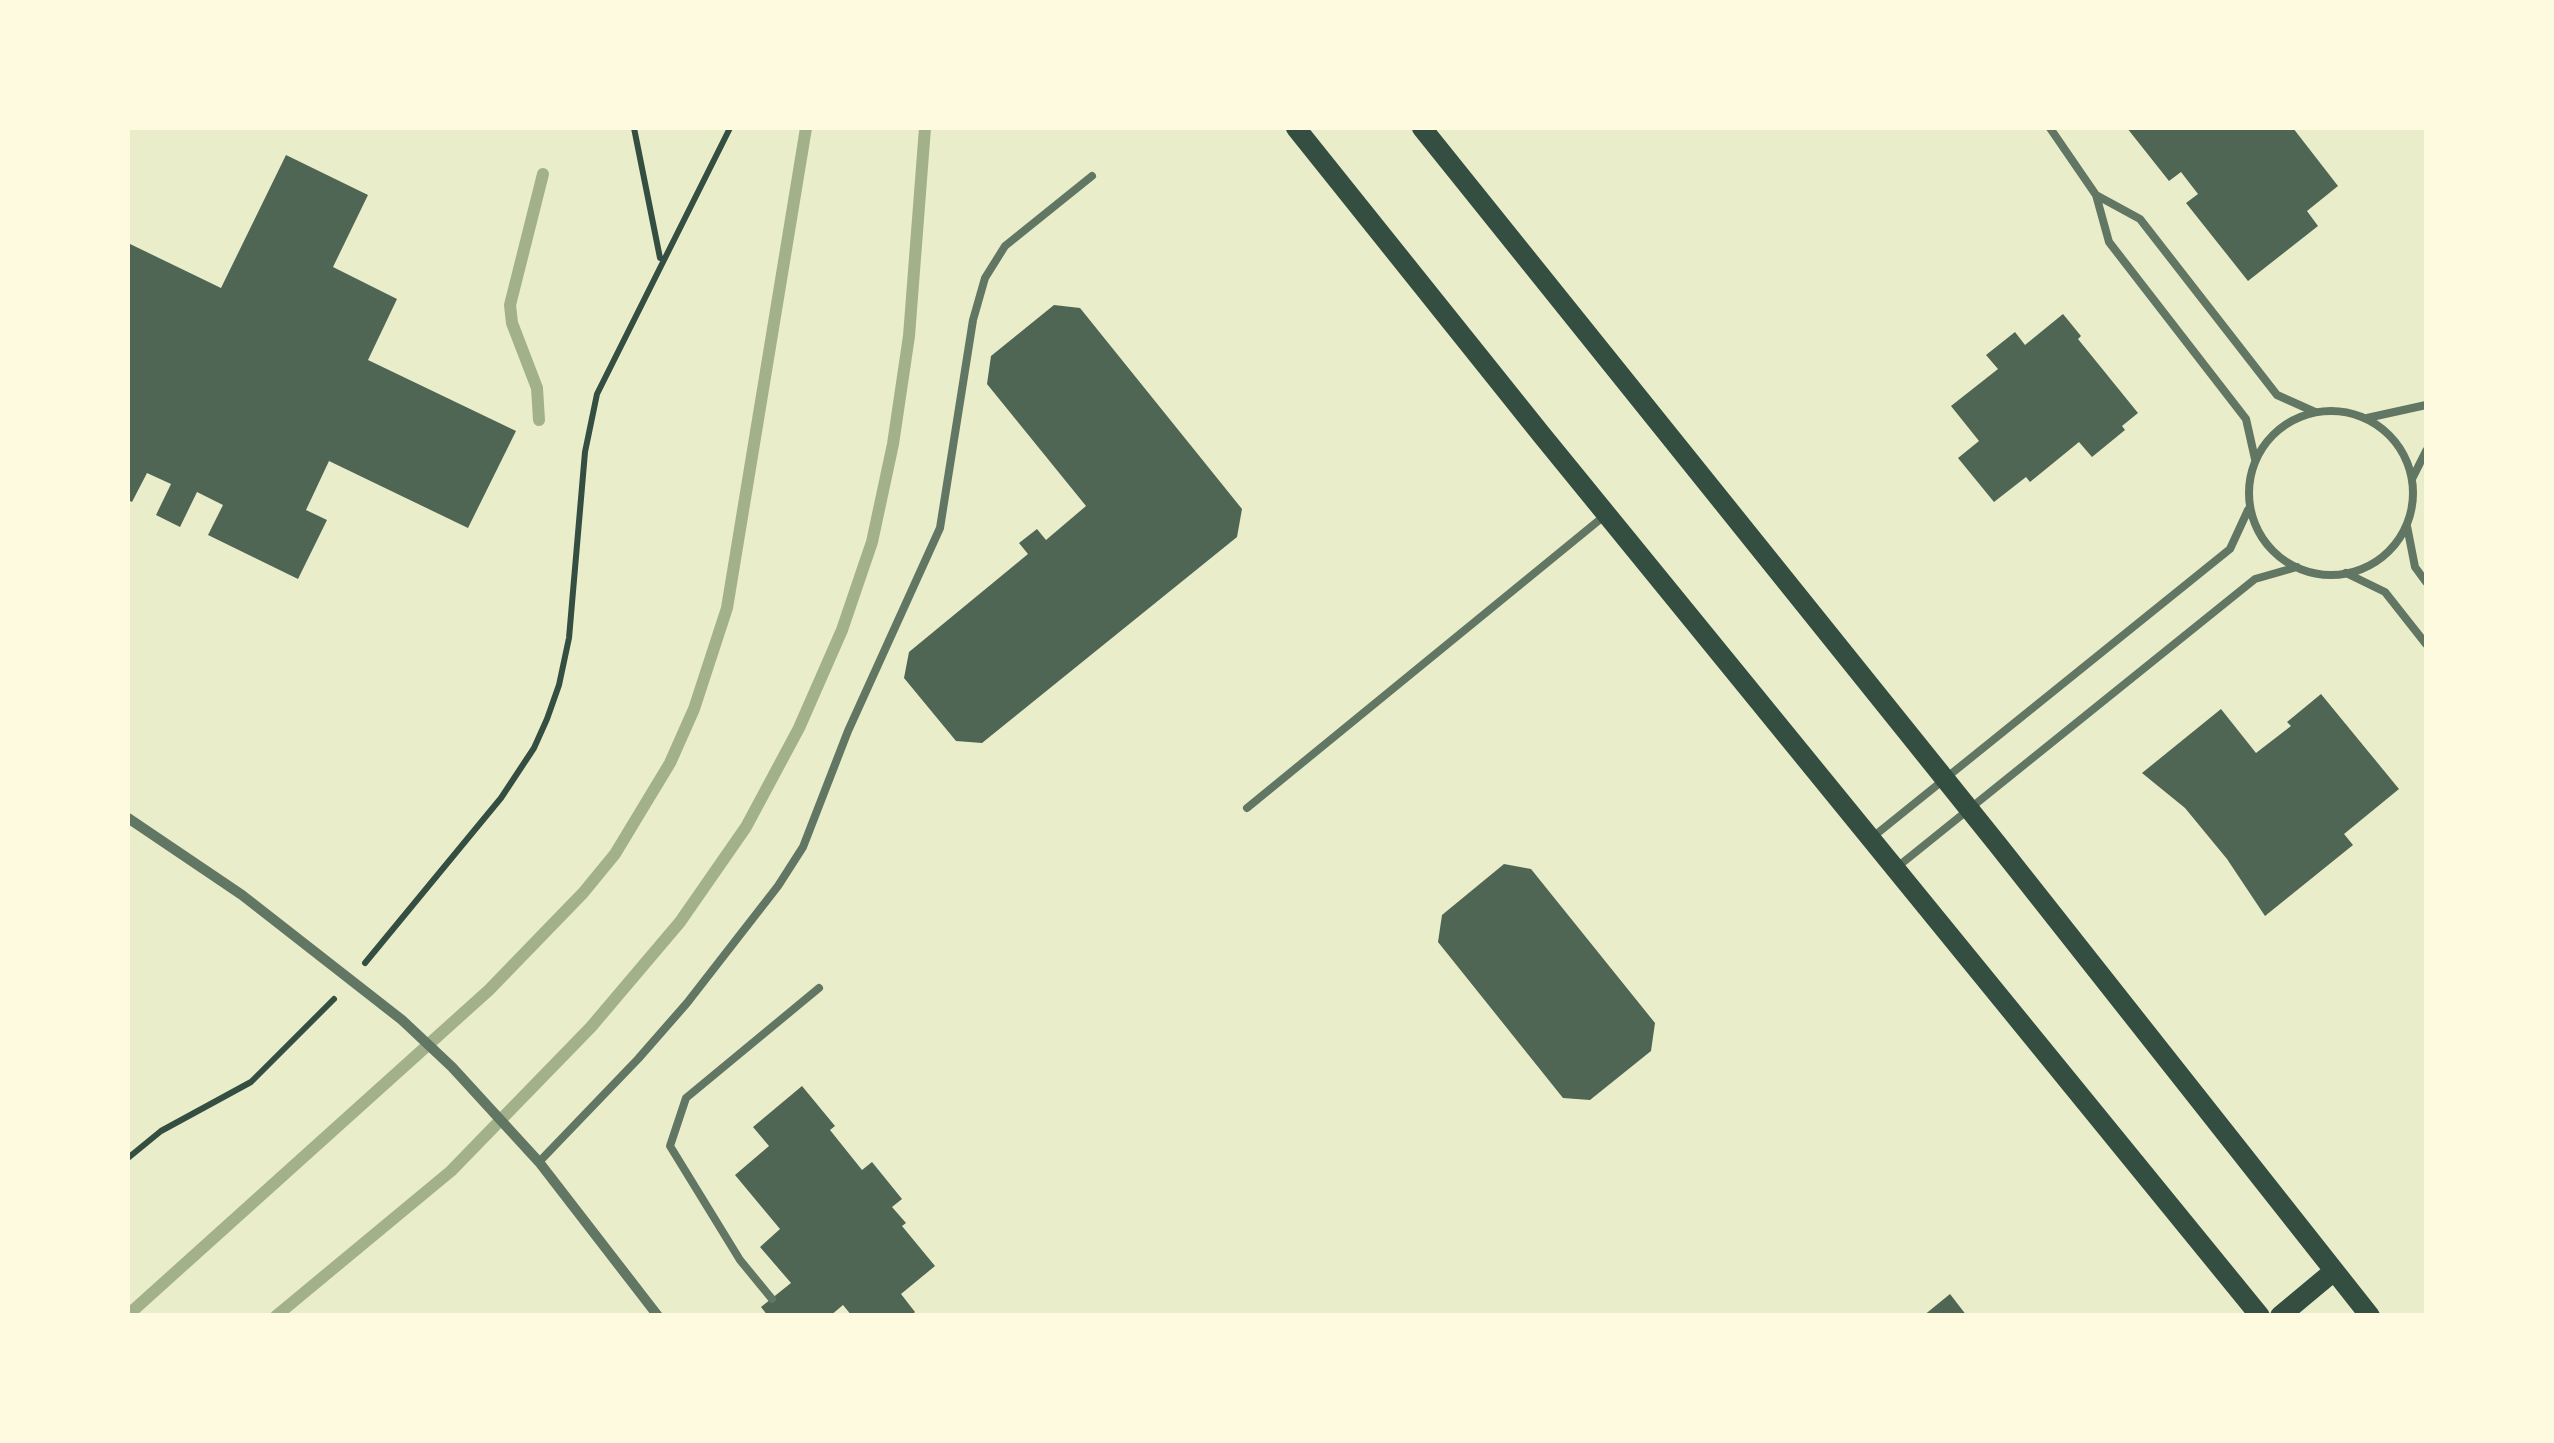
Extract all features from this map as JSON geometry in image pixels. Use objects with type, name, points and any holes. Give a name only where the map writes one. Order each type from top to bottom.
[{"type":"main road","points":[[1296,128],[2260,1316]]},
{"type":"main road","points":[[1422,128],[2370,1316]]},
{"type":"main road","points":[[2280,1316],[2334,1271]]},
{"type":"street","points":[[128,818],[242,895],[402,1020],[452,1067],[539,1162],[658,1316]]},
{"type":"lane","points":[[2050,128],[2096,195],[2109,242],[2246,419],[2255,459]]},
{"type":"lane","points":[[539,1162],[687,1003],[778,886],[811,830],[848,730],[940,528],[973,320],[985,278],[1005,246],[1092,176]]},
{"type":"lane","points":[[2096,195],[2140,220],[2277,394],[2315,412]]},
{"type":"lane","points":[[2366,419],[2426,405]]},
{"type":"lane","points":[[2341,411],[2366,419],[2388,433],[2404,454],[2412,479],[2412,506],[2407,523],[2386,555],[2362,570],[2334,576],[2306,572],[2280,560],[2261,539],[2250,506],[2248,484],[2255,459],[2270,438],[2290,421],[2315,412],[2341,411]]},
{"type":"lane","points":[[2412,479],[2426,451]]},
{"type":"lane","points":[[1871,838],[2230,549],[2250,506]]},
{"type":"lane","points":[[1246,808],[1606,514]]},
{"type":"lane","points":[[2407,523],[2415,568],[2426,582]]},
{"type":"lane","points":[[1896,868],[2255,580],[2297,568]]},
{"type":"lane","points":[[2346,573],[2385,592],[2426,644]]},
{"type":"lane","points":[[772,1298],[740,1260],[670,1146],[686,1098],[819,988]]},
{"type":"path","points":[[634,128],[661,261]]},
{"type":"path","points":[[128,1158],[162,1131],[251,1082],[350,980],[492,810],[534,748],[559,685],[569,638],[585,452],[602,381],[730,128]]},
{"type":"building","points":[[2127,128],[2293,128],[2338,186],[2307,211],[2318,226],[2248,281],[2186,203],[2198,194],[2181,172],[2169,181]]},
{"type":"building","points":[[286,155],[368,195],[333,267],[397,299],[368,360],[516,431],[468,528],[329,461],[306,510],[327,520],[298,579],[208,535],[223,505],[197,492],[180,527],[156,515],[171,484],[147,473],[132,502],[128,500],[128,243],[221,288]]},
{"type":"building","points":[[1054,305],[1080,308],[1242,509],[1237,537],[982,743],[956,741],[904,678],[909,652],[1028,554],[1019,543],[1037,529],[1046,540],[1086,506],[987,384],[991,356]]},
{"type":"building","points":[[2063,314],[2081,336],[2078,339],[2138,413],[2122,426],[2125,430],[2092,457],[2079,442],[2030,482],[2026,477],[1994,502],[1958,458],[1979,441],[1951,406],[1998,369],[1986,355],[2015,332],[2025,345]]},
{"type":"building","points":[[2321,694],[2399,789],[2344,834],[2353,845],[2265,916],[2227,859],[2185,808],[2142,773],[2221,709],[2256,753],[2291,726],[2287,722]]},
{"type":"building","points":[[1504,864],[1531,869],[1655,1023],[1651,1051],[1590,1100],[1563,1098],[1438,942],[1442,915]]},
{"type":"building","points":[[802,1086],[835,1126],[830,1130],[862,1170],[872,1162],[902,1199],[892,1207],[906,1223],[902,1226],[935,1266],[901,1294],[915,1312],[911,1316],[852,1316],[843,1305],[830,1316],[768,1316],[761,1307],[791,1283],[760,1247],[780,1229],[735,1175],[769,1146],[753,1127]]},
{"type":"building","points":[[1950,1294],[1967,1316],[1923,1316]]},
{"type":"waterway","points":[[128,1315],[489,990],[583,893],[615,854],[670,763],[694,709],[727,608],[806,128]]},
{"type":"waterway","points":[[276,1316],[451,1171],[591,1027],[680,922],[746,827],[799,728],[842,630],[872,542],[893,444],[909,336],[925,128]]},
{"type":"waterway","points":[[539,420],[537,388],[512,323],[510,305],[543,174]]}]
